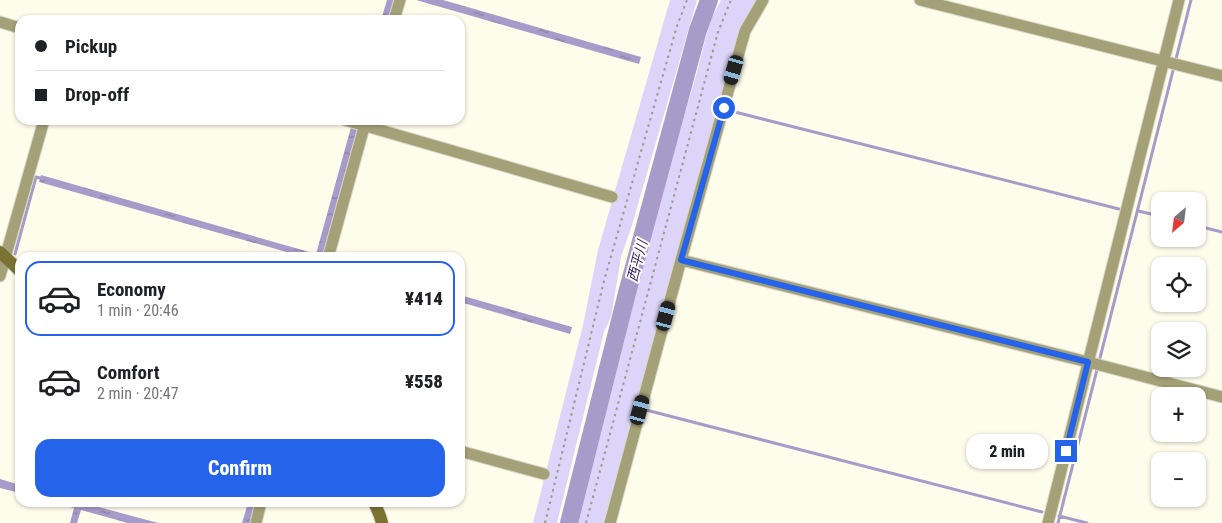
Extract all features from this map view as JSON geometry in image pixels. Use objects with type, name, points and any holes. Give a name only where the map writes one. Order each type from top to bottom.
[{"type":"main road","points":[[3,254],[15,266]]},
{"type":"main road","points":[[376,507],[382,523]]},
{"type":"street","points":[[396,15],[400,0]]},
{"type":"street","points":[[610,523],[745,31],[763,0]]},
{"type":"street","points":[[920,0],[1222,76]]},
{"type":"street","points":[[1048,523],[1179,0]]},
{"type":"street","points":[[0,22],[15,26]]},
{"type":"street","points":[[0,276],[3,254],[42,125]]},
{"type":"street","points":[[330,252],[365,125]]},
{"type":"street","points":[[373,125],[612,197]]},
{"type":"street","points":[[681,260],[1222,396]]},
{"type":"street","points":[[465,452],[544,474]]},
{"type":"street","points":[[256,523],[260,507]]},
{"type":"path","points":[[545,523],[604,281],[687,0]]},
{"type":"path","points":[[586,523],[718,32],[731,0]]},
{"type":"shaded area","points":[[670,0],[697,0],[621,257],[611,317],[604,332],[557,523],[533,523],[583,325],[598,250]]},
{"type":"shaded area","points":[[721,0],[758,0],[606,523],[577,523],[656,210],[697,72],[710,21]]},
{"type":"water","points":[[387,0],[394,0],[390,15],[382,15]]},
{"type":"water","points":[[416,0],[443,0],[641,57],[639,64]]},
{"type":"water","points":[[352,125],[360,125],[324,252],[317,252]]},
{"type":"water","points":[[41,175],[309,252],[286,252],[39,182]]},
{"type":"water","points":[[465,296],[572,327],[570,334],[465,303]]},
{"type":"water","points":[[0,479],[15,484],[15,492],[0,488]]},
{"type":"water","points":[[70,507],[99,507],[158,523],[128,523],[81,510],[77,523],[70,523],[74,508]]},
{"type":"water","points":[[247,507],[255,507],[250,523],[242,523]]},
{"type":"waterway","name":"西平川","points":[[569,523],[627,293],[698,30],[709,0]]},
{"type":"waterway","points":[[1058,523],[1191,0]]},
{"type":"waterway","points":[[727,110],[1119,209]]},
{"type":"waterway","points":[[16,252],[36,177],[40,178]]},
{"type":"waterway","points":[[1138,211],[1151,214]]},
{"type":"waterway","points":[[1206,228],[1222,232]]},
{"type":"waterway","points":[[646,410],[1042,512]]},
{"type":"waterway","points":[[1059,516],[1087,523]]},
{"type":"route","points":[[724,108],[681,260],[1088,362],[1066,451]]}]
